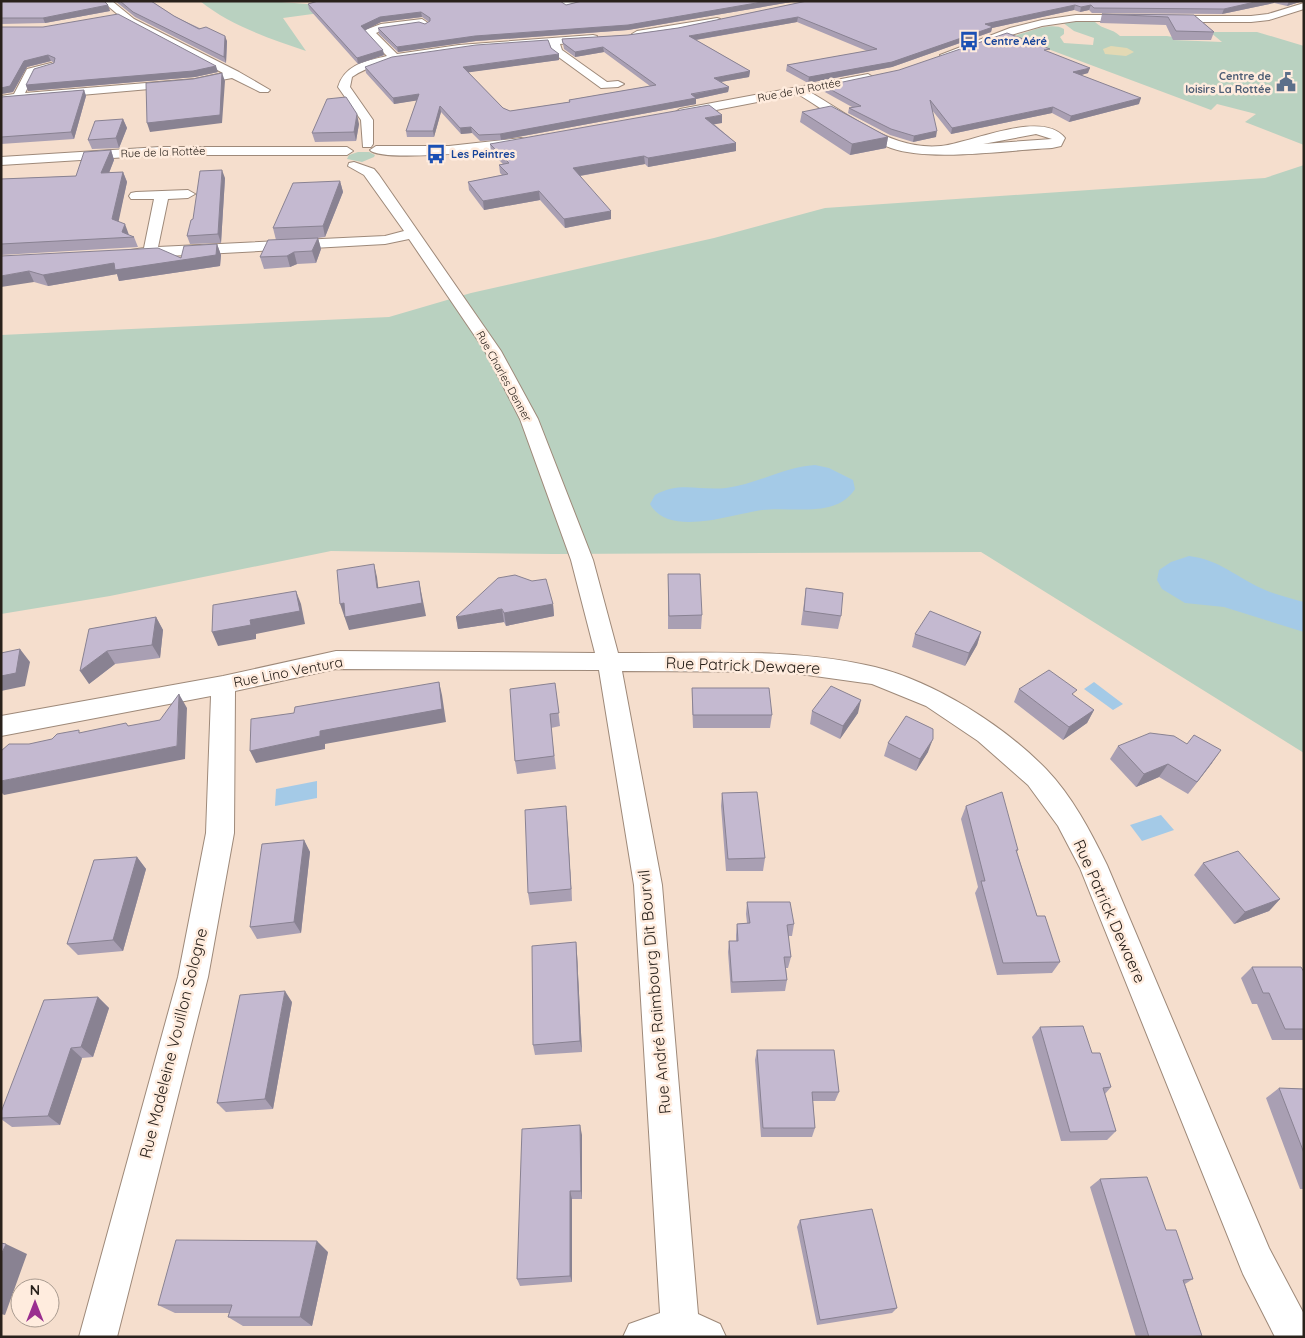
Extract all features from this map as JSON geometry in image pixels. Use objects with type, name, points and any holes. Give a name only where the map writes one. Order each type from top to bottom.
[{"type":"street","points":[[106,1],[116,15],[264,90]]},
{"type":"street","points":[[563,3],[566,5],[593,1]]},
{"type":"street","points":[[1266,6],[1286,11]]},
{"type":"street","points":[[936,58],[1017,29],[1050,21],[1079,18],[1251,19],[1304,6]]},
{"type":"street","points":[[628,35],[733,18]]},
{"type":"street","points":[[394,57],[369,32],[381,27],[422,22],[425,25]]},
{"type":"street","points":[[371,157],[368,120],[347,94],[344,81],[347,76],[358,68],[394,57],[470,46],[600,38]]},
{"type":"street","points":[[554,42],[557,52],[605,86],[618,84]]},
{"type":"street","points":[[18,97],[31,71],[51,66]]},
{"type":"street","points":[[1,99],[195,82],[235,74]]},
{"type":"street","name":"Rue de la Rottée","points":[[665,116],[884,74]]},
{"type":"street","points":[[799,90],[896,145],[915,150],[943,150],[1052,144],[1057,143],[1059,138],[1051,133],[1029,130],[943,150]]},
{"type":"street","points":[[341,153],[342,164],[407,151],[500,146],[529,141]]},
{"type":"street","name":"Rue de la Rottée","points":[[1,161],[160,151],[286,150],[341,153],[371,157]]},
{"type":"street","name":"Rue Charles Denner","points":[[371,157],[411,234],[421,244],[492,351],[530,419],[582,560],[608,662]]},
{"type":"street","points":[[136,196],[188,194]]},
{"type":"street","points":[[150,253],[162,195]]},
{"type":"street","points":[[122,254],[385,240],[411,234]]},
{"type":"street","name":"Rue Lino Ventura","points":[[1,726],[223,685],[336,660],[608,662]]},
{"type":"street","name":"Rue André Raimbourg Dit Bourvil","points":[[608,662],[648,886],[693,1331]]},
{"type":"street","name":"Rue Patrick Dewaere","points":[[608,662],[786,664],[830,668],[875,676],[935,699],[987,734],[1037,777],[1068,818],[1093,865],[1256,1261],[1295,1337]]},
{"type":"street","name":"Rue Madeleine Vouillon Sologne","points":[[98,1337],[193,977],[220,833],[223,685]]},
{"type":"street","points":[[642,1337],[693,1331]]},
{"type":"green space","points":[[200,1],[269,1],[357,8],[283,18],[306,51],[264,36],[224,18]]},
{"type":"green space","points":[[1080,20],[1105,21],[1095,22],[1120,36],[1167,36],[1173,37],[1173,40],[1222,42],[1210,32],[1257,32],[1304,46],[1304,145],[1245,122],[1256,114],[1217,104],[1211,110],[1013,36],[1038,28],[1052,26],[1064,29],[1064,34],[1060,37],[1064,43],[1093,45],[1094,38],[1074,31],[1062,22]]},
{"type":"green space","points":[[358,152],[369,152],[375,155],[362,162],[347,159],[349,155]]},
{"type":"green space","points":[[1304,165],[1304,753],[981,552],[553,554],[331,551],[110,596],[1,614],[1,335],[389,317],[471,293],[714,238],[825,208],[1265,178]]},
{"type":"sand","points":[[1111,46],[1127,48],[1134,52],[1126,56],[1105,54],[1103,49]]},
{"type":"water","points":[[815,465],[829,468],[853,480],[855,489],[847,498],[825,508],[762,510],[702,521],[686,522],[671,520],[659,514],[650,504],[655,495],[673,488],[726,488],[749,483],[792,469]]},
{"type":"water","points":[[1189,556],[1210,561],[1268,591],[1304,602],[1304,632],[1224,607],[1185,603],[1162,589],[1157,580],[1159,570],[1171,562]]},
{"type":"water","points":[[1094,682],[1123,704],[1113,710],[1084,689]]},
{"type":"water","points":[[317,781],[317,798],[275,806],[276,789]]},
{"type":"water","points":[[1161,815],[1174,830],[1142,841],[1130,825]]},
{"type":"building","points":[[1,1],[104,1],[108,5],[43,18],[1,18]]},
{"type":"building","points":[[120,1],[151,1],[199,29],[206,27],[225,36],[224,57],[133,12]]},
{"type":"building","points":[[318,1],[560,1],[566,5],[582,1],[768,1],[628,25],[475,36],[397,47],[378,28],[419,22],[425,24],[430,21],[430,18],[421,12],[380,17],[361,26],[383,50],[357,58],[308,4]]},
{"type":"building","points":[[807,1],[1259,1],[1224,9],[1094,8],[1091,5],[1081,7],[1075,5],[985,24],[993,27],[892,62],[809,77],[787,65],[877,49],[798,17],[689,36],[750,71],[714,78],[729,87],[691,94],[696,98],[500,134],[479,135],[471,127],[460,128],[440,106],[433,131],[406,131],[419,94],[393,98],[365,67],[392,57],[476,45],[548,40],[551,48],[559,54],[463,67],[503,108],[510,111],[570,102],[569,100],[656,85],[603,47],[575,52],[563,43],[562,39],[628,35],[678,28]]},
{"type":"building","points":[[118,14],[216,66],[193,71],[26,85],[34,69],[54,63],[55,58],[48,55],[24,61],[10,86],[1,88],[1,27],[43,27]]},
{"type":"building","points":[[1102,14],[1194,15],[1214,32],[1176,31],[1168,17]]},
{"type":"building","points":[[1007,33],[1050,49],[1044,50],[1090,68],[1073,72],[1141,98],[1071,116],[1053,107],[952,128],[930,100],[937,131],[914,136],[891,129],[849,108],[861,106],[824,86],[899,70]]},
{"type":"building","points":[[222,73],[220,115],[147,123],[146,83],[193,79]]},
{"type":"building","points":[[84,90],[71,132],[1,137],[1,97]]},
{"type":"building","points":[[346,97],[357,114],[354,132],[312,133],[327,99]]},
{"type":"building","points":[[709,105],[722,115],[705,118],[736,143],[573,168],[611,211],[564,219],[539,191],[483,201],[468,182],[508,174],[499,165],[509,163],[490,144]]},
{"type":"building","points":[[831,106],[888,137],[852,144],[802,112]]},
{"type":"building","points":[[123,119],[116,138],[88,140],[95,121]]},
{"type":"building","points":[[111,150],[101,173],[123,172],[112,219],[125,224],[122,232],[134,237],[1,244],[1,179],[76,176],[84,152]]},
{"type":"building","points":[[222,170],[218,234],[187,236],[191,220],[193,219],[200,171]]},
{"type":"building","points":[[340,181],[323,226],[273,228],[293,183]]},
{"type":"building","points":[[318,238],[312,251],[294,252],[287,256],[260,257],[268,240]]},
{"type":"building","points":[[217,244],[216,255],[115,270],[114,263],[43,275],[29,271],[1,276],[1,256],[158,248],[181,258],[184,246]]},
{"type":"building","points":[[374,564],[377,588],[419,581],[422,603],[345,617],[344,603],[340,604],[337,570]]},
{"type":"building","points":[[668,574],[700,574],[702,615],[669,616]]},
{"type":"building","points":[[515,575],[532,581],[546,579],[553,604],[504,613],[502,609],[456,617],[498,578]]},
{"type":"building","points":[[806,588],[843,593],[841,616],[804,611]]},
{"type":"building","points":[[296,591],[300,611],[250,620],[251,625],[212,632],[213,605]]},
{"type":"building","points":[[930,611],[981,632],[969,653],[915,634]]},
{"type":"building","points":[[156,617],[152,645],[107,651],[80,671],[89,629]]},
{"type":"building","points":[[20,649],[16,673],[1,676],[1,653]]},
{"type":"building","points":[[1049,670],[1077,690],[1072,694],[1094,710],[1069,727],[1019,689]]},
{"type":"building","points":[[439,682],[442,709],[320,731],[320,736],[250,751],[251,719],[294,713],[295,707]]},
{"type":"building","points":[[555,683],[559,713],[550,714],[554,756],[515,761],[510,689]]},
{"type":"building","points":[[831,686],[861,700],[843,726],[812,711]]},
{"type":"building","points":[[692,688],[769,688],[772,715],[693,715]]},
{"type":"building","points":[[179,694],[177,746],[1,781],[1,751],[9,744],[29,744],[52,739],[57,734],[79,730],[79,733],[126,723],[128,726],[160,720]]},
{"type":"building","points":[[906,716],[933,729],[933,739],[920,759],[888,743]]},
{"type":"building","points":[[1150,733],[1174,736],[1187,744],[1194,735],[1221,750],[1197,782],[1168,764],[1144,774],[1118,746]]},
{"type":"building","points":[[757,792],[765,858],[728,859],[722,793]]},
{"type":"building","points":[[1002,792],[1018,850],[1016,850],[1037,916],[1045,916],[1060,962],[1003,963],[981,881],[985,881],[966,806]]},
{"type":"building","points":[[566,806],[571,889],[528,893],[525,810]]},
{"type":"building","points":[[304,840],[294,922],[250,927],[262,844]]},
{"type":"building","points":[[1238,851],[1280,899],[1245,912],[1203,863]]},
{"type":"building","points":[[137,857],[113,940],[67,944],[94,860]]},
{"type":"building","points":[[747,902],[790,902],[794,924],[787,925],[791,957],[784,957],[787,980],[732,982],[729,941],[738,941],[737,924],[750,923]]},
{"type":"building","points":[[576,942],[580,1041],[533,1045],[532,946]]},
{"type":"building","points":[[1252,967],[1301,967],[1304,972],[1304,1029],[1285,1029],[1269,993],[1263,993]]},
{"type":"building","points":[[285,991],[265,1099],[217,1103],[240,995]]},
{"type":"building","points":[[98,997],[81,1047],[71,1048],[48,1116],[1,1118],[1,1112],[44,1000]]},
{"type":"building","points":[[1083,1026],[1092,1053],[1100,1053],[1111,1087],[1103,1088],[1116,1131],[1070,1132],[1040,1027]]},
{"type":"building","points":[[757,1050],[834,1050],[839,1092],[812,1092],[815,1128],[763,1128]]},
{"type":"building","points":[[1279,1088],[1304,1089],[1304,1153]]},
{"type":"building","points":[[580,1125],[581,1191],[570,1191],[570,1276],[517,1279],[522,1129]]},
{"type":"building","points":[[1147,1177],[1166,1230],[1176,1230],[1193,1279],[1183,1280],[1202,1336],[1149,1337],[1100,1179]]},
{"type":"building","points":[[872,1209],[897,1308],[820,1320],[800,1220]]},
{"type":"building","points":[[176,1240],[317,1241],[300,1317],[228,1317],[232,1305],[158,1305]]},
{"type":"building","points":[[1,1243],[6,1244],[1,1255]]},
{"type":"place","name":"Centre Aéré","points":[[969,41]]},
{"type":"place","name":"Centre de loisirs La Rottée","points":[[1286,82]]},
{"type":"place","name":"Les Peintres","points":[[436,154]]}]
